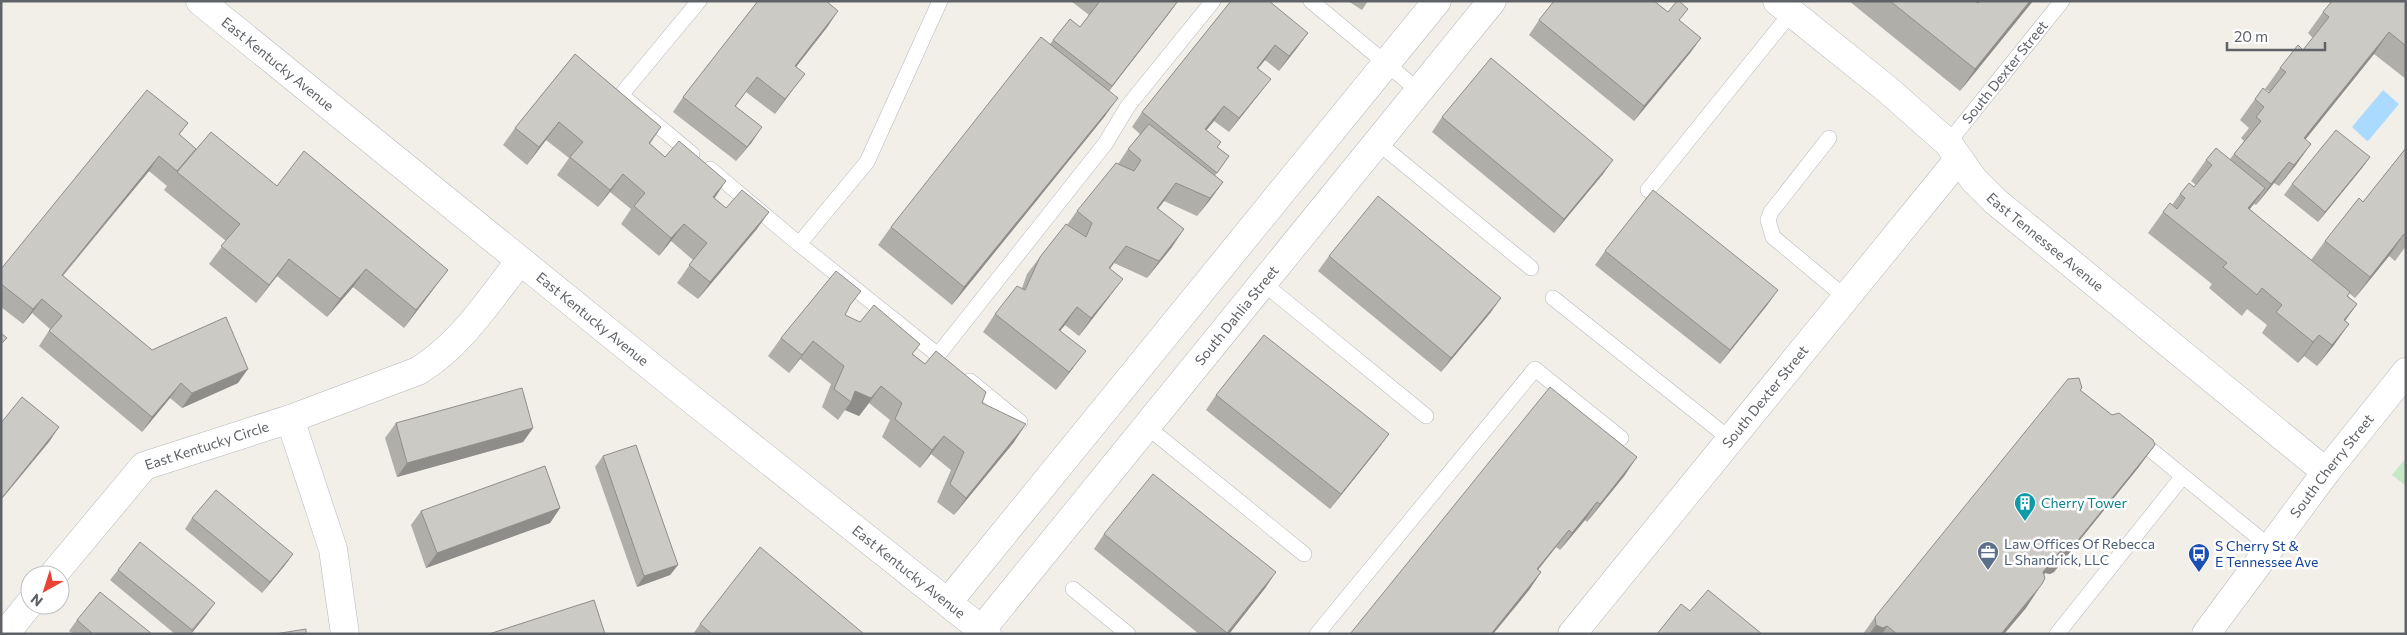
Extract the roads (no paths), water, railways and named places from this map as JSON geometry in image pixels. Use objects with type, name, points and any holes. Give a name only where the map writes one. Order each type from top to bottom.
[{"type":"street","name":"East Kentucky Avenue","points":[[200,1],[520,261],[985,632]]},
{"type":"street","points":[[948,602],[1437,1]]},
{"type":"street","name":"South Dahlia Street","points":[[985,632],[1146,426],[1492,1]]},
{"type":"street","name":"East Tennessee Avenue","points":[[1784,7],[1888,90],[1953,151],[1974,180],[1995,201],[2326,472]]},
{"type":"street","name":"South Dexter Street","points":[[1572,634],[1846,297],[1953,151]]},
{"type":"street","name":"East Kentucky Circle","points":[[62,565],[144,466],[290,419],[418,371],[434,361],[464,331],[520,261]]},
{"type":"street","name":"South Cherry Street","points":[[2206,634],[2326,472],[2406,372]]},
{"type":"street","points":[[290,419],[333,549],[346,634]]},
{"type":"street","points":[[4,634],[20,615]]},
{"type":"lane","points":[[699,1],[622,95],[799,244],[938,354],[1020,422]]},
{"type":"lane","points":[[799,244],[867,162],[940,1]]},
{"type":"lane","points":[[938,354],[1105,144],[1128,106],[1213,1]]},
{"type":"lane","points":[[1311,1],[1420,90]]},
{"type":"lane","name":"South Dexter Street","points":[[1953,151],[2062,1]]},
{"type":"lane","points":[[1648,190],[1784,7]]},
{"type":"lane","points":[[1829,138],[1771,212],[1768,220],[1773,237],[1846,297]]},
{"type":"lane","points":[[1377,142],[1531,268]]},
{"type":"lane","points":[[1264,282],[1426,416]]},
{"type":"lane","points":[[1553,298],[1730,440]]},
{"type":"lane","points":[[1317,634],[1535,369],[1621,438]]},
{"type":"lane","points":[[1146,426],[1304,554]]},
{"type":"lane","points":[[2122,426],[2270,547]]},
{"type":"lane","points":[[2057,634],[2184,476]]},
{"type":"lane","points":[[1072,589],[1128,634]]},
{"type":"water","points":[[2383,90],[2399,104],[2368,141],[2352,127]]},
{"type":"place","name":"Cherry Tower","points":[[2025,522]]},
{"type":"place","name":"Law Offices Of Rebecca L Shandrick, LLC","points":[[1988,571]]},
{"type":"place","name":"S Cherry St & E Tennessee Ave","points":[[2199,573]]}]
